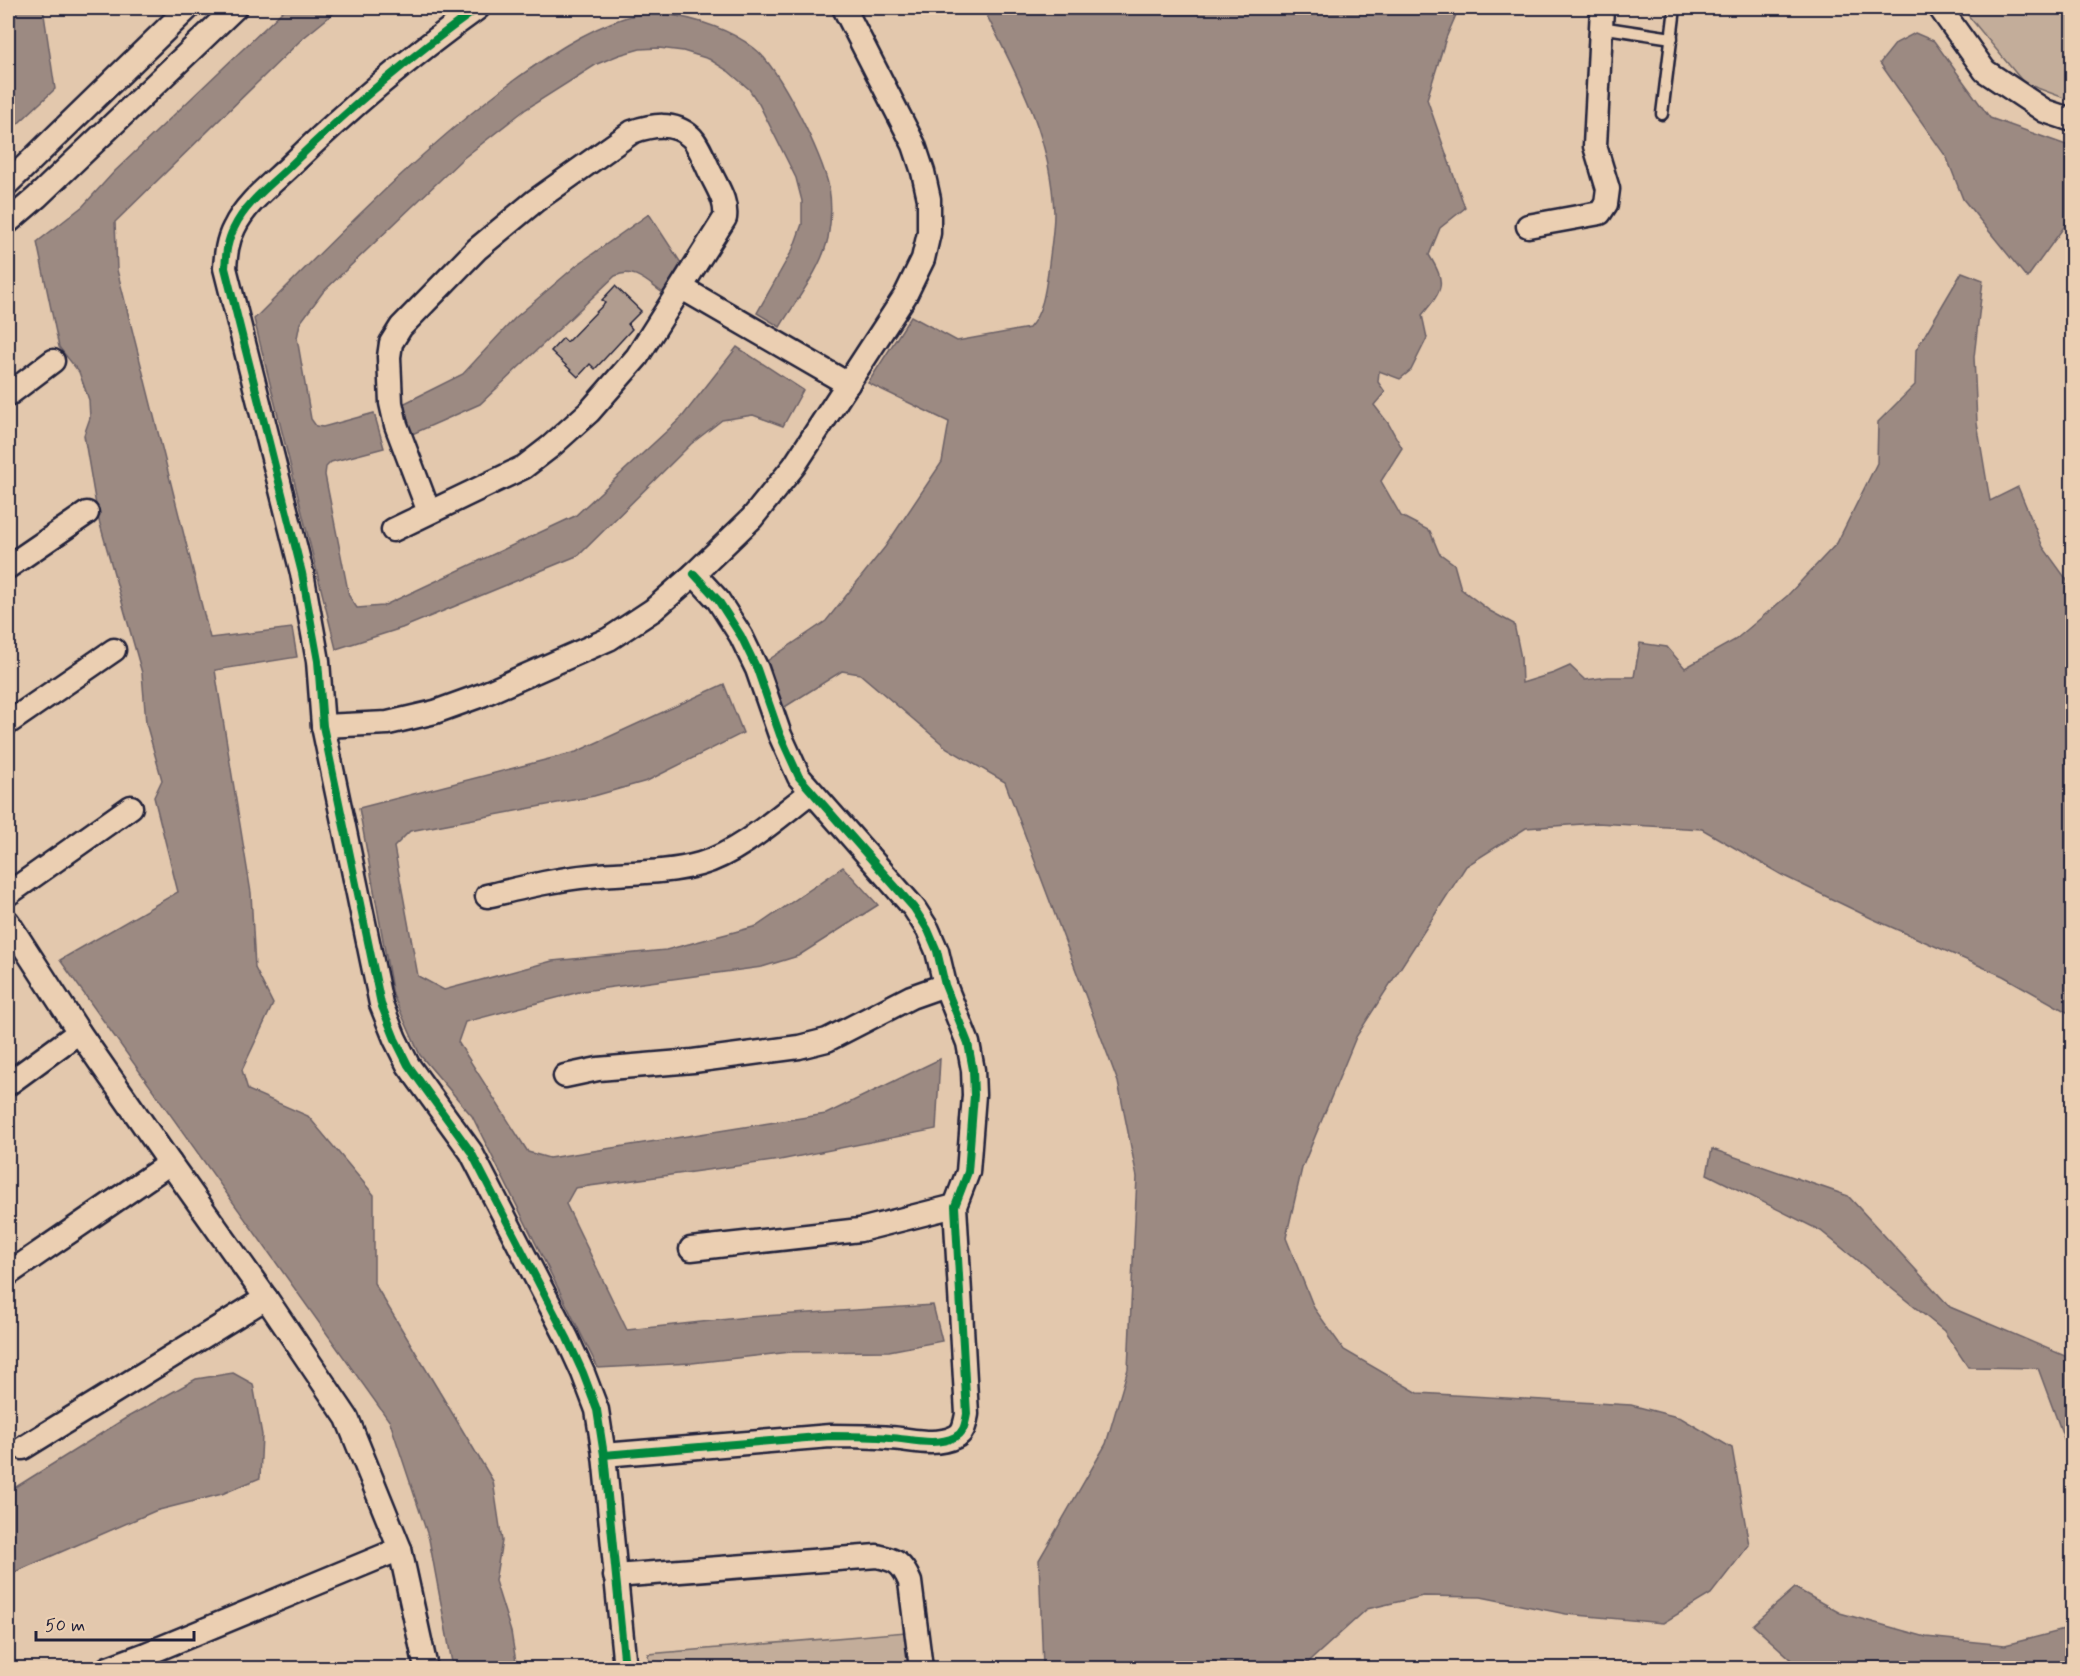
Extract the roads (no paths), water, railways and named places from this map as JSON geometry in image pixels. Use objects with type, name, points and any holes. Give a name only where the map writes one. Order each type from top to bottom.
[{"type":"street","points":[[8,183],[188,8]]},
{"type":"street","points":[[8,222],[235,8]]},
{"type":"street","points":[[478,8],[428,44],[338,118],[253,202],[234,227],[226,248],[225,268],[302,573],[318,661],[323,726],[381,1004],[408,1065],[471,1152],[567,1338],[597,1410],[604,1455],[625,1668]]},
{"type":"street","points":[[323,726],[388,723],[435,712],[483,694],[609,639],[653,610],[694,574],[752,518],[794,466],[905,296],[922,259],[929,233],[929,199],[914,146],[844,8]]},
{"type":"street","points":[[1940,8],[1986,71],[2045,111],[2073,120]]},
{"type":"street","points":[[1528,226],[1600,213],[1606,204],[1608,189],[1595,146],[1601,17]]},
{"type":"street","points":[[393,530],[524,467],[589,412],[637,357],[725,218],[726,207],[692,137],[663,125],[648,126],[632,132],[536,201],[477,249],[401,327],[391,343],[388,357],[391,403],[400,440],[429,512]]},
{"type":"street","points":[[681,288],[848,384]]},
{"type":"street","points":[[8,395],[53,361]]},
{"type":"street","points":[[8,567],[87,513]]},
{"type":"street","points":[[604,1455],[830,1436],[882,1437],[922,1442],[955,1437],[964,1429],[967,1414],[955,1206],[968,1172],[974,1095],[973,1070],[968,1043],[945,985],[937,951],[928,930],[914,908],[799,777],[780,735],[757,669],[741,636],[718,600],[694,574]]},
{"type":"street","points":[[8,723],[114,650]]},
{"type":"street","points":[[487,896],[590,876],[672,870],[701,864],[724,854],[746,840],[811,792]]},
{"type":"street","points":[[8,894],[131,807]]},
{"type":"street","points":[[8,922],[79,1032],[266,1298],[347,1418],[400,1549],[426,1668]]},
{"type":"street","points":[[565,1076],[598,1069],[693,1061],[799,1047],[826,1040],[911,997],[945,985]]},
{"type":"street","points":[[8,1084],[79,1032]]},
{"type":"street","points":[[8,1274],[170,1164]]},
{"type":"street","points":[[691,1249],[860,1230],[955,1206]]},
{"type":"street","points":[[23,1448],[266,1298]]},
{"type":"street","points":[[108,1668],[400,1549]]},
{"type":"street","points":[[615,1576],[877,1556],[893,1560],[904,1569],[910,1582],[921,1668]]},
{"type":"lane","points":[[1662,114],[1675,8]]},
{"type":"lane","points":[[1601,17],[1672,38]]}]
